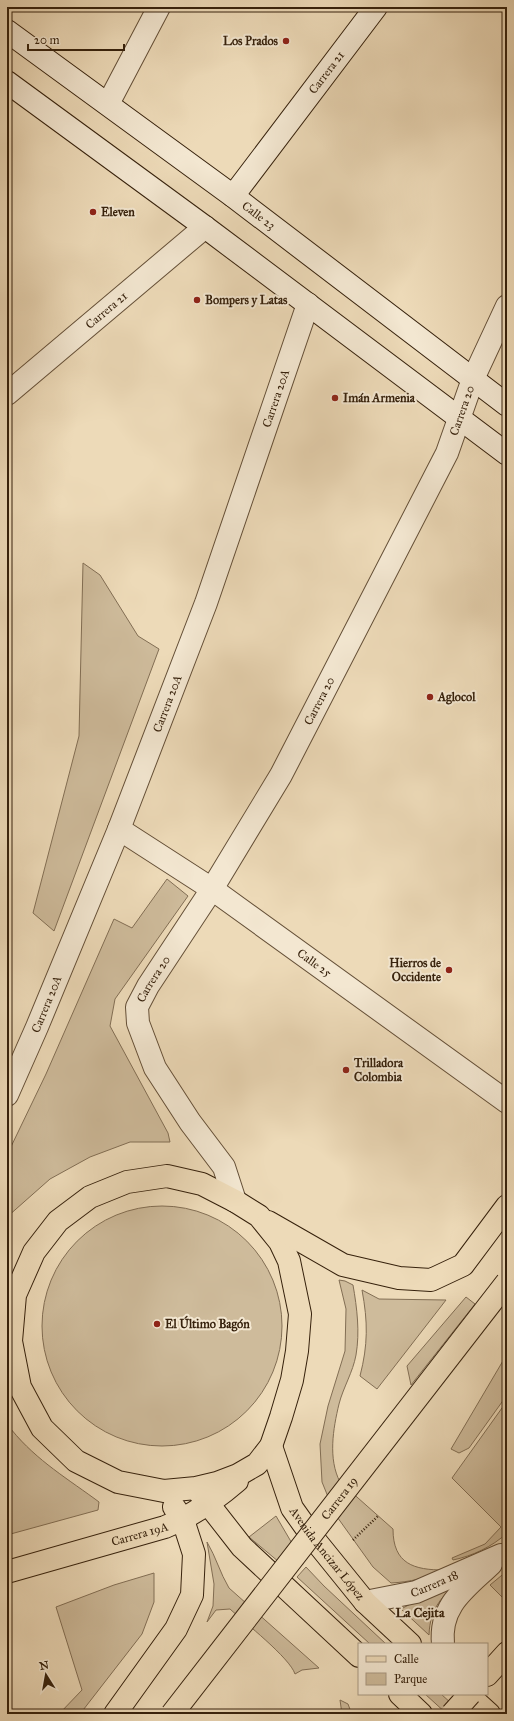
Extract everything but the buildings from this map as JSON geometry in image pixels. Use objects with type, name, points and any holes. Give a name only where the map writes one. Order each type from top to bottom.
[{"type":"main road","points":[[7,1285],[58,1221],[90,1197],[127,1182],[166,1176],[202,1184],[235,1201],[343,1265],[399,1278],[431,1280],[463,1265],[507,1206]]},
{"type":"main road","points":[[202,1496],[217,1483],[238,1475],[257,1464],[271,1446],[292,1380],[297,1351],[300,1314],[289,1261],[280,1242],[259,1216]]},
{"type":"main road","points":[[34,1252],[15,1295],[10,1341],[20,1387],[42,1428],[76,1461],[118,1482],[164,1491],[202,1496],[242,1547],[358,1655]]},
{"type":"main road","name":"Carrera 19","points":[[172,1714],[507,1282]]},
{"type":"main road","name":"Avenida Ancizar López","points":[[271,1446],[292,1508],[314,1539],[365,1602],[409,1643]]},
{"type":"main road","points":[[115,1714],[176,1629],[192,1595],[194,1554],[183,1520],[164,1491]]},
{"type":"main road","name":"Carrera 19A","points":[[7,1572],[165,1527],[183,1520],[202,1496]]},
{"type":"main road","points":[[488,1674],[507,1653]]},
{"type":"main road","points":[[401,1695],[421,1714]]},
{"type":"main road","points":[[468,1695],[489,1714]]},
{"type":"main road","points":[[452,1714],[469,1695]]},
{"type":"street","points":[[108,104],[159,7]]},
{"type":"street","name":"Carrera 21","points":[[233,196],[376,7]]},
{"type":"street","name":"Calle 23","points":[[7,31],[233,196],[507,405]]},
{"type":"street","points":[[7,82],[205,227],[507,454]]},
{"type":"street","name":"Carrera 21","points":[[7,394],[205,227]]},
{"type":"street","name":"Carrera 20A","points":[[7,1095],[37,1027],[119,829],[206,603],[308,304]]},
{"type":"street","points":[[473,379],[507,306]]},
{"type":"street","name":"Carrera 20","points":[[235,1201],[224,1167],[190,1122],[155,1068],[138,1023],[137,1007],[148,986],[212,889],[281,775],[447,453],[473,379]]},
{"type":"street","name":"Calle 25","points":[[119,829],[212,889],[507,1102]]},
{"type":"street","name":"Carrera 18","points":[[365,1602],[416,1592],[504,1552]]},
{"type":"street","name":"Carrera 18","points":[[443,1643],[446,1616],[455,1599],[504,1552]]},
{"type":"path","points":[[353,1540],[378,1516]]},
{"type":"green space","points":[[83,563],[100,575],[138,636],[159,649],[54,931],[33,913],[79,736]]},
{"type":"green space","points":[[167,879],[188,896],[115,999],[110,1026],[168,1133],[170,1142],[130,1142],[90,1157],[50,1179],[7,1217],[7,1155],[46,1074],[114,919],[132,928]]},
{"type":"green space","points":[[150,1206],[174,1206],[197,1211],[219,1220],[247,1241],[262,1259],[273,1280],[280,1303],[282,1326],[280,1349],[273,1372],[262,1393],[247,1411],[219,1432],[197,1441],[174,1446],[150,1446],[127,1441],[105,1432],[86,1419],[69,1402],[56,1383],[47,1361],[42,1338],[42,1314],[47,1291],[56,1269],[69,1250],[86,1233],[105,1220],[127,1211]]},
{"type":"green space","points":[[339,1280],[353,1285],[357,1311],[358,1338],[355,1361],[339,1404],[335,1424],[333,1454],[336,1473],[340,1482],[393,1529],[394,1541],[397,1550],[407,1563],[423,1569],[444,1570],[412,1581],[391,1583],[373,1567],[335,1514],[322,1482],[320,1444],[328,1406],[345,1351],[346,1309]]},
{"type":"green space","points":[[362,1290],[379,1299],[446,1300],[377,1389],[360,1376],[366,1344],[366,1323]]},
{"type":"green space","points":[[466,1297],[475,1304],[411,1385],[407,1366]]},
{"type":"green space","points":[[507,1354],[507,1395],[469,1448],[459,1453],[451,1449]]},
{"type":"green space","points":[[507,1401],[507,1533],[495,1543],[482,1550],[453,1560],[452,1558],[485,1544],[501,1527],[452,1478]]},
{"type":"green space","points":[[7,1424],[37,1456],[99,1502],[98,1510],[7,1535]]},
{"type":"green space","points":[[276,1516],[293,1545],[279,1562],[249,1537]]},
{"type":"green space","points":[[207,1542],[229,1588],[319,1668],[302,1670],[295,1674],[285,1659],[276,1650],[230,1609],[216,1610],[207,1622],[213,1606],[214,1584]]},
{"type":"green space","points":[[306,1567],[324,1586],[385,1643],[369,1643],[297,1577]]},
{"type":"green space","points":[[507,1571],[507,1591],[502,1597],[490,1585]]},
{"type":"green space","points":[[154,1573],[154,1602],[142,1634],[80,1714],[59,1714],[82,1690],[56,1607],[114,1585]]},
{"type":"green space","points":[[462,1577],[443,1596],[435,1609],[430,1625],[429,1635],[401,1609]]},
{"type":"green space","points":[[426,1695],[442,1695],[463,1714],[447,1714]]},
{"type":"green space","points":[[340,1700],[348,1704],[351,1712],[357,1714],[342,1714]]},
{"type":"place","name":"Los Prados","points":[[286,41]]},
{"type":"place","name":"Eleven","points":[[93,212]]},
{"type":"place","name":"Bompers y Latas","points":[[197,300]]},
{"type":"place","name":"Imán Armenia","points":[[335,398]]},
{"type":"place","name":"Aglocol","points":[[430,697]]},
{"type":"place","name":"Hierros de Occidente","points":[[449,970]]},
{"type":"place","name":"Trilladora Colombia","points":[[346,1070]]},
{"type":"place","name":"El Último Bagón","points":[[157,1324]]},
{"type":"district","name":"La Cejita","points":[[420,1612]]}]
